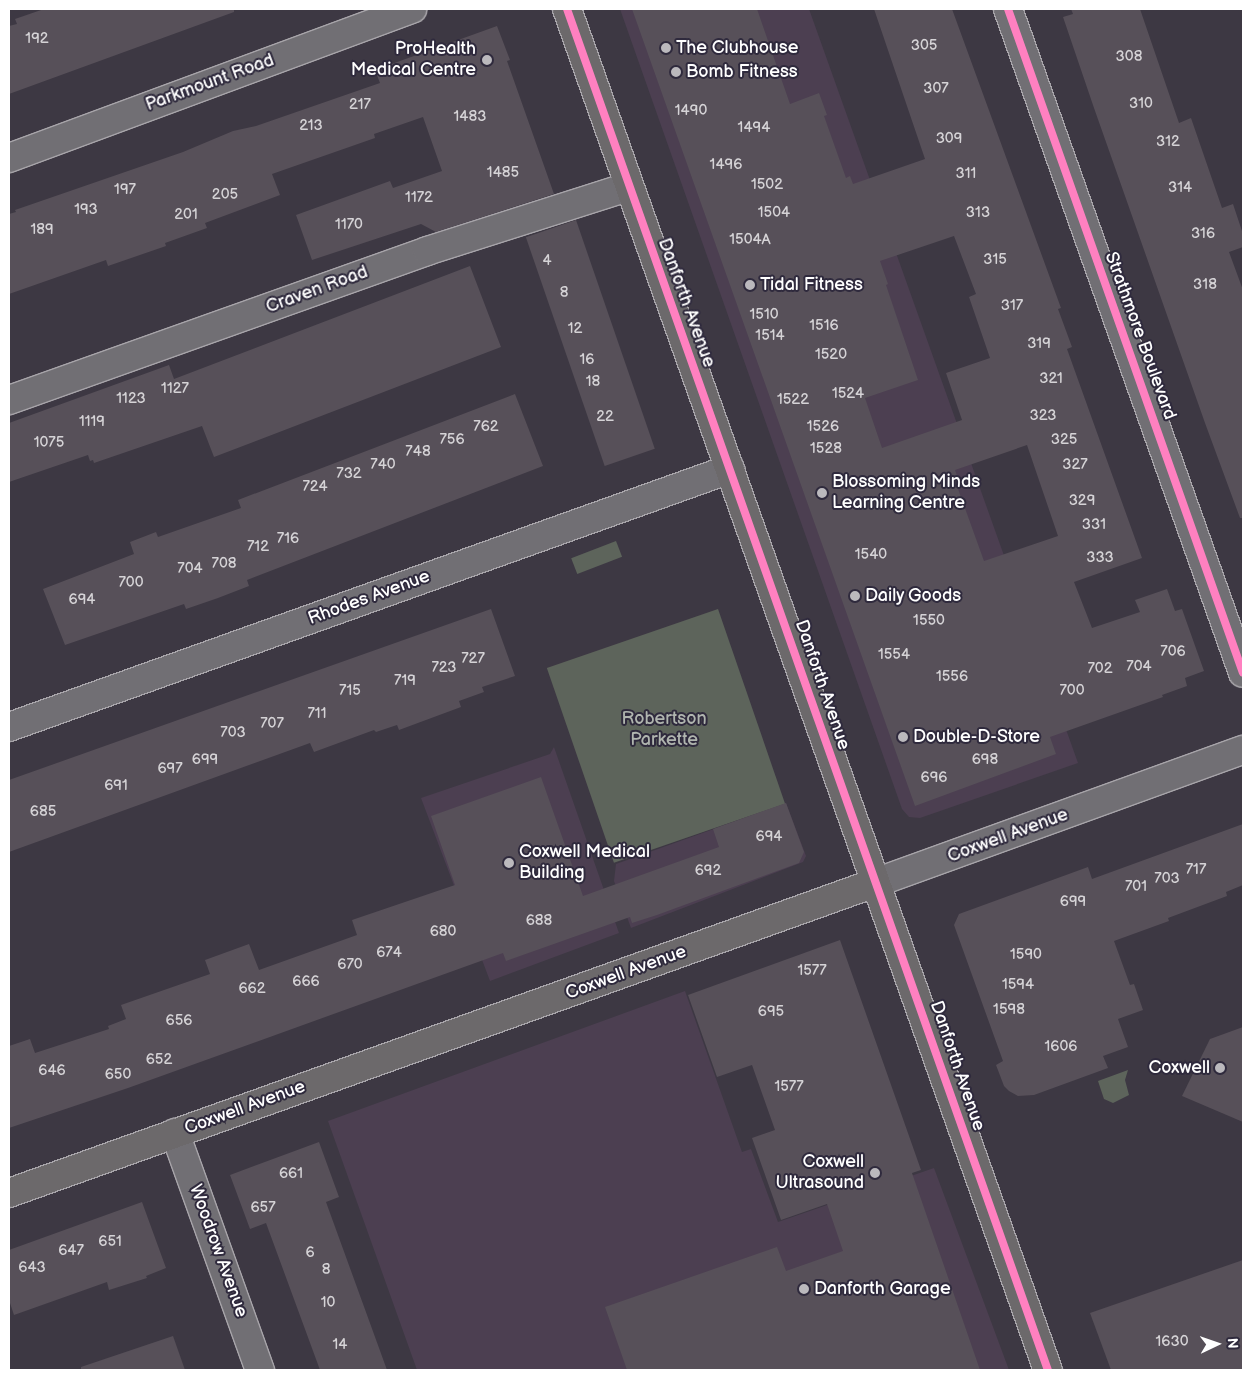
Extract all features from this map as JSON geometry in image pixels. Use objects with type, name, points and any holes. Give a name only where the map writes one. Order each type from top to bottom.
[{"type":"main road","name":"Danforth Avenue","points":[[567,9],[628,187],[730,469],[1048,1370]]},
{"type":"main road","name":"Coxwell Avenue","points":[[9,1193],[875,883]]},
{"type":"street","name":"Parkmount Road","points":[[9,158],[412,9]]},
{"type":"street","name":"Strathmore Boulevard","points":[[1008,9],[1243,673]]},
{"type":"street","name":"Craven Road","points":[[9,400],[428,251],[628,187]]},
{"type":"street","name":"Rhodes Avenue","points":[[9,727],[730,469]]},
{"type":"street","name":"Coxwell Avenue","points":[[875,883],[1243,750]]},
{"type":"street","name":"Woodrow Avenue","points":[[175,1133],[260,1370]]},
{"type":"shaded area","points":[[620,9],[809,9],[1078,763],[920,818],[909,817],[902,809]]},
{"type":"shaded area","name":"Coxwell Medical Building","points":[[554,747],[619,933],[490,981],[421,798],[550,754]]},
{"type":"shaded area","points":[[786,803],[806,856],[803,862],[631,928],[614,881],[616,864]]},
{"type":"shaded area","points":[[685,991],[742,1152],[751,1149],[778,1222],[934,1168],[1009,1370],[417,1370],[328,1121]]},
{"type":"green space","points":[[616,541],[622,557],[577,574],[571,558]]},
{"type":"green space","name":"Robertson Parkette","points":[[718,609],[785,804],[614,863],[547,668]]},
{"type":"green space","points":[[1128,1070],[1125,1080],[1129,1095],[1113,1103],[1104,1099],[1098,1081]]},
{"type":"building","points":[[44,9],[234,9],[234,12],[9,94],[9,26],[17,24],[15,19]]},
{"type":"building","points":[[632,9],[757,9],[790,104],[819,93],[827,115],[824,116],[846,178],[850,176],[853,184],[925,159],[874,9],[952,9],[1061,308],[1058,309],[1072,347],[1067,349],[1142,558],[1074,582],[1092,628],[1140,612],[1135,600],[1167,589],[1175,611],[1182,609],[1204,671],[1185,678],[1187,686],[1162,695],[1163,697],[1050,737],[1056,754],[915,806]],"holes":[[[954,236],[976,294],[969,297],[990,358],[946,373],[962,420],[882,448],[865,398],[918,380],[886,285],[888,284],[880,261]],[[1027,445],[1058,536],[984,561],[957,486],[960,484],[955,470]]]},
{"type":"building","points":[[1071,9],[1140,9],[1179,123],[1191,118],[1222,208],[1233,204],[1243,234],[1243,247],[1229,252],[1243,290],[1243,518],[1240,518],[1205,423],[1063,17],[1073,14]]},
{"type":"building","points":[[497,26],[510,60],[507,61],[554,194],[436,232],[421,224],[312,260],[296,215],[390,181],[393,188],[442,171],[423,117],[374,134],[375,138],[272,174],[280,195],[205,223],[207,228],[165,243],[166,246],[108,266],[106,260],[9,294],[9,214],[16,212],[15,210],[183,152],[233,131],[256,126],[380,83],[375,70]]},
{"type":"building","points":[[576,220],[655,449],[605,466],[526,237]]},
{"type":"building","points":[[470,266],[501,347],[214,457],[202,426],[94,463],[93,460],[90,461],[88,455],[9,482],[9,423],[169,365],[174,379]]},
{"type":"building","points":[[515,394],[543,466],[247,580],[249,586],[218,598],[186,609],[184,604],[65,645],[43,589],[134,554],[130,542],[156,532],[158,537],[241,508],[238,500]]},
{"type":"building","points":[[491,609],[515,676],[482,687],[484,692],[459,701],[461,707],[399,730],[397,725],[376,732],[374,730],[314,752],[310,743],[9,852],[9,780]]},
{"type":"building","points":[[541,777],[583,896],[719,847],[713,829],[786,803],[804,852],[799,863],[657,915],[632,923],[630,917],[506,961],[503,953],[128,1088],[9,1128],[9,1046],[30,1039],[35,1053],[109,1029],[108,1026],[126,1019],[121,1005],[210,974],[205,960],[249,944],[259,970],[357,935],[352,920],[455,885],[431,816]]},
{"type":"building","points":[[1243,824],[1243,885],[1226,892],[1227,896],[1168,918],[1169,921],[1114,941],[1130,985],[1134,984],[1143,1010],[1118,1019],[1128,1047],[1103,1056],[1108,1068],[1034,1095],[1018,1096],[1009,1091],[1004,1086],[996,1065],[1003,1061],[954,925],[959,914],[1088,867],[1092,879]]},
{"type":"building","points":[[840,940],[921,1170],[912,1173],[980,1370],[627,1370],[605,1307],[777,1247],[786,1271],[843,1251],[827,1204],[781,1220],[752,1138],[775,1130],[752,1065],[717,1077],[688,995]]},
{"type":"building","name":"Coxwell","points":[[1243,1027],[1243,1122],[1182,1096],[1210,1039]]},
{"type":"building","points":[[319,1142],[339,1197],[326,1202],[387,1370],[320,1370],[266,1223],[250,1229],[230,1175]]},
{"type":"building","points":[[142,1202],[166,1268],[146,1276],[147,1278],[109,1290],[107,1282],[14,1315],[9,1300],[9,1250]]},
{"type":"building","points":[[1243,1260],[1243,1370],[1111,1370],[1090,1313]]},
{"type":"building","points":[[173,1336],[185,1370],[81,1370],[81,1367]]},
{"type":"cycle path","points":[[567,9],[1048,1370]]},
{"type":"cycle path","points":[[1008,9],[1243,673]]},
{"type":"place","name":"The Clubhouse","points":[[666,48]]},
{"type":"place","name":"ProHealth Medical Centre","points":[[487,60]]},
{"type":"place","name":"Bomb Fitness","points":[[676,72]]},
{"type":"place","name":"Tidal Fitness","points":[[750,285]]},
{"type":"place","name":"Blossoming Minds Learning Centre","points":[[822,493]]},
{"type":"place","name":"Daily Goods","points":[[855,596]]},
{"type":"place","name":"Double-D-Store","points":[[903,737]]},
{"type":"place","name":"Coxwell Medical Building","points":[[509,863]]},
{"type":"place","name":"Coxwell","points":[[1220,1068]]},
{"type":"place","name":"Coxwell Ultrasound","points":[[875,1173]]},
{"type":"place","name":"Danforth Garage","points":[[804,1289]]}]
